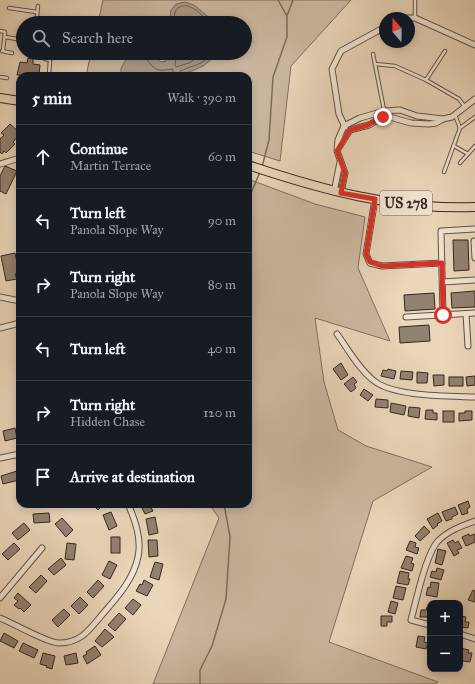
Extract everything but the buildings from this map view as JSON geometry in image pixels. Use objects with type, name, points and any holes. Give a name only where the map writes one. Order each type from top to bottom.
[{"type":"main road","points":[[0,98],[16,100]]},
{"type":"main road","name":"US 278","points":[[252,166],[286,178],[337,192],[375,199],[434,207],[475,207]]},
{"type":"street","points":[[415,18],[475,45]]},
{"type":"street","points":[[350,130],[344,126],[339,114],[332,69],[341,51],[379,30]]},
{"type":"street","points":[[384,114],[411,123],[436,123],[452,117],[475,100]]},
{"type":"street","points":[[337,192],[345,173],[337,151],[338,140],[344,126],[360,118],[400,110],[417,116],[444,119]]},
{"type":"street","points":[[337,151],[350,130],[368,125],[384,114]]},
{"type":"street","points":[[0,164],[16,159]]},
{"type":"street","points":[[375,199],[366,254],[370,262],[382,266],[442,263]]},
{"type":"street","points":[[443,315],[441,231],[475,229]]},
{"type":"street","points":[[474,241],[475,258]]},
{"type":"street","points":[[443,282],[475,280]]},
{"type":"street","points":[[0,298],[16,300]]},
{"type":"street","points":[[406,317],[475,313]]},
{"type":"street","points":[[466,314],[468,346]]},
{"type":"street","points":[[0,328],[16,324]]},
{"type":"street","points":[[337,334],[363,370],[373,381],[382,386],[429,395],[475,397]]},
{"type":"street","points":[[0,458],[16,455]]},
{"type":"street","points":[[0,618],[57,644],[69,642],[82,636],[122,591],[133,572],[138,556],[139,536],[130,508]]},
{"type":"street","points":[[427,624],[411,620],[429,557],[436,542],[447,533],[475,521]]},
{"type":"street","points":[[0,598],[42,548]]},
{"type":"street","points":[[463,635],[475,639]]},
{"type":"lane","points":[[415,0],[415,12]]},
{"type":"lane","points":[[36,16],[38,6]]},
{"type":"lane","points":[[9,8],[37,12]]},
{"type":"lane","points":[[0,31],[5,32],[2,51],[12,53]]},
{"type":"lane","points":[[5,37],[16,39]]},
{"type":"lane","points":[[426,80],[445,51]]},
{"type":"lane","points":[[373,54],[384,114]]},
{"type":"lane","points":[[49,72],[50,60]]},
{"type":"lane","points":[[375,64],[395,66],[426,80],[459,99],[465,107]]},
{"type":"lane","points":[[0,77],[7,78]]},
{"type":"lane","points":[[454,115],[460,128]]},
{"type":"lane","points":[[444,172],[460,128],[475,117]]},
{"type":"lane","points":[[454,146],[468,154]]},
{"type":"lane","points":[[460,163],[475,146]]},
{"type":"shaded area","points":[[103,0],[351,0],[291,66],[280,161],[252,152],[252,72],[87,72],[89,60],[252,60],[252,16],[100,16]]},
{"type":"shaded area","points":[[252,180],[315,204],[365,217],[358,268],[390,341],[315,318],[324,382],[338,430],[366,446],[432,467],[373,501],[329,642],[438,682],[435,684],[153,684],[219,518],[212,508],[252,508]]},
{"type":"water","points":[[185,2],[194,5],[207,16],[170,16],[171,10],[176,4]]},
{"type":"water","points":[[126,60],[159,60],[161,62],[166,60],[211,60],[203,66],[189,72],[121,72],[121,68]]},
{"type":"waterway","points":[[262,167],[269,140],[273,77],[287,37],[287,16],[278,0]]},
{"type":"waterway","points":[[287,16],[293,0]]},
{"type":"waterway","points":[[252,191],[260,172]]},
{"type":"waterway","points":[[200,684],[200,670],[212,646],[226,599],[230,537],[225,508]]},
{"type":"route","points":[[383,117],[368,125],[350,130],[337,151],[345,173],[341,193],[375,199],[366,254],[370,262],[382,266],[442,263],[443,315]]}]
